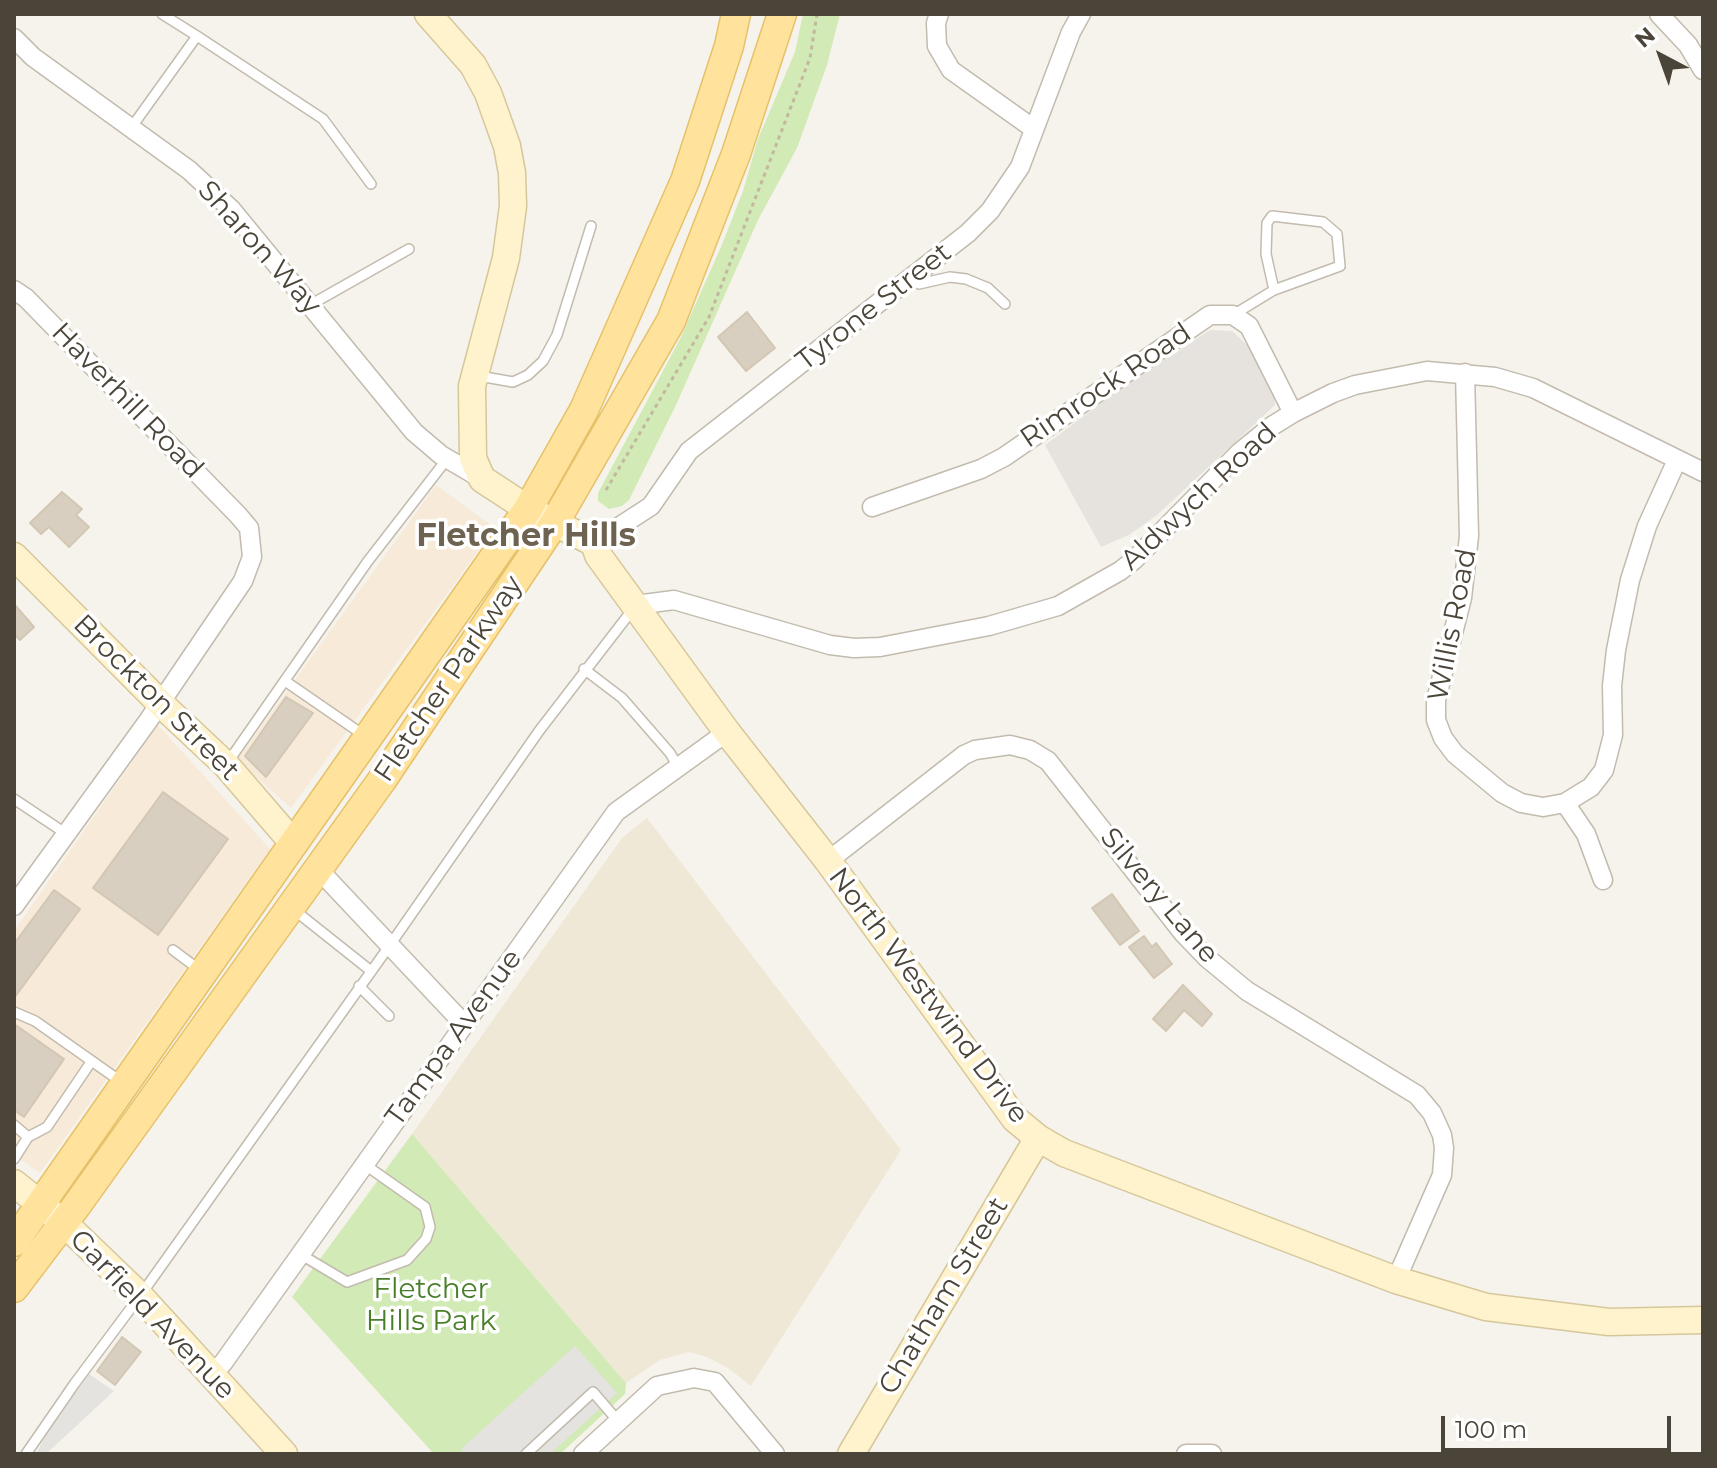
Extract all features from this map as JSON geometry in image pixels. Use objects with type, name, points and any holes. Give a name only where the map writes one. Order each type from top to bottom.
[{"type":"main road","name":"Fletcher Parkway","points":[[15,1238],[42,1204],[528,509],[584,410],[685,181],[729,46],[736,14]]},
{"type":"main road","name":"Fletcher Parkway","points":[[14,1288],[382,780],[555,522],[671,321],[736,154],[782,14]]},
{"type":"main road","points":[[318,869],[310,856],[325,799]]},
{"type":"main road","points":[[291,907],[301,870],[294,844]]},
{"type":"street","points":[[428,14],[473,65],[488,93],[507,146],[512,173],[513,206],[506,258],[472,386],[473,458],[482,479],[528,509],[594,543]]},
{"type":"street","points":[[939,14],[936,23],[937,46],[951,70],[1034,129]]},
{"type":"street","name":"Tyrone Street","points":[[594,543],[651,506],[689,451],[968,233],[990,211],[1020,167],[1071,32],[1081,14]]},
{"type":"street","points":[[1659,14],[1688,45],[1703,70]]},
{"type":"street","name":"Sharon Way","points":[[14,38],[33,57],[189,170],[231,209],[414,432],[447,459],[482,479]]},
{"type":"street","name":"Haverhill Road","points":[[14,290],[26,298],[249,528],[252,557],[243,581],[160,703]]},
{"type":"street","name":"Rimrock Road","points":[[872,507],[981,469],[1004,457],[1210,315],[1233,315]]},
{"type":"street","points":[[1233,315],[1249,326],[1293,413]]},
{"type":"street","name":"Aldwych Road","points":[[636,605],[674,600],[830,645],[854,648],[880,647],[989,626],[1058,606],[1134,560],[1239,453],[1272,426],[1333,393],[1377,379],[1427,371],[1495,377],[1533,388],[1703,472]]},
{"type":"street","name":"Willis Road","points":[[1465,373],[1469,536],[1462,598],[1436,700],[1436,720],[1443,738],[1455,754],[1511,799],[1543,807],[1565,803]]},
{"type":"street","points":[[1603,880],[1586,834],[1565,803],[1591,787],[1608,760],[1613,735],[1612,686],[1622,615],[1647,526],[1677,460]]},
{"type":"street","name":"North Westwind Drive","points":[[594,543],[598,555],[727,732],[828,861],[1015,1119],[1038,1138],[1064,1153],[1396,1280],[1486,1307],[1609,1322],[1703,1320]]},
{"type":"street","name":"Brockton Street","points":[[14,556],[226,765],[294,844]]},
{"type":"street","points":[[14,906],[160,703]]},
{"type":"street","name":"Tampa Avenue","points":[[212,1374],[616,812],[727,732]]},
{"type":"street","name":"Silvery Lane","points":[[828,861],[964,755],[975,750],[1010,745],[1030,750],[1048,761],[1183,933],[1207,958],[1247,991],[1417,1095],[1432,1113],[1442,1135],[1442,1175],[1396,1280]]},
{"type":"street","points":[[318,869],[464,1024]]},
{"type":"street","name":"Chatham Street","points":[[851,1454],[1038,1138]]},
{"type":"street","name":"Garfield Avenue","points":[[14,1183],[64,1223],[140,1296],[284,1454]]},
{"type":"street","points":[[583,1454],[657,1386],[694,1378],[715,1382],[775,1454]]},
{"type":"street","points":[[1186,1454],[1212,1454]]},
{"type":"lane","points":[[162,14],[323,119],[371,184]]},
{"type":"lane","points":[[131,128],[197,36]]},
{"type":"lane","points":[[1233,315],[1274,290],[1340,266],[1337,234],[1323,222],[1272,216],[1267,223],[1266,254],[1274,290]]},
{"type":"lane","points":[[475,375],[513,382],[528,375],[543,361],[557,335],[591,226]]},
{"type":"lane","points":[[310,305],[409,249]]},
{"type":"lane","points":[[911,277],[919,284],[950,277],[966,279],[988,288],[1005,304]]},
{"type":"lane","points":[[226,765],[368,561],[447,459]]},
{"type":"lane","points":[[26,1454],[584,669],[636,605]]},
{"type":"lane","points":[[584,669],[622,698],[679,767]]},
{"type":"lane","points":[[285,681],[368,738]]},
{"type":"lane","points":[[14,799],[65,833]]},
{"type":"lane","points":[[291,907],[371,971]]},
{"type":"lane","points":[[173,950],[204,973]]},
{"type":"lane","points":[[359,986],[389,1016]]},
{"type":"lane","points":[[14,1012],[35,1021],[125,1085]]},
{"type":"lane","points":[[14,1159],[28,1137],[47,1127],[91,1062]]},
{"type":"lane","points":[[14,1125],[28,1137]]},
{"type":"lane","points":[[300,1254],[347,1282],[407,1260],[426,1239],[430,1227],[425,1207],[364,1164]]},
{"type":"lane","points":[[526,1454],[593,1392],[618,1421]]},
{"type":"path","points":[[606,490],[709,317],[810,58],[817,14]]},
{"type":"shaded area","points":[[1210,330],[1232,331],[1258,355],[1274,388],[1275,405],[1157,515],[1129,535],[1101,547],[1045,445],[1126,385]]},
{"type":"shaded area","points":[[436,485],[495,528],[291,808],[237,760]]},
{"type":"shaded area","points":[[158,725],[270,849],[40,1173],[14,1155],[14,931]]},
{"type":"shaded area","points":[[647,818],[901,1150],[751,1386],[728,1368],[689,1352],[660,1360],[626,1383],[412,1134],[622,838]]},
{"type":"shaded area","points":[[575,1346],[617,1393],[550,1454],[466,1454],[461,1449]]},
{"type":"shaded area","points":[[89,1374],[114,1391],[46,1454],[36,1454],[48,1431]]},
{"type":"green space","points":[[803,14],[840,14],[827,65],[797,148],[758,220],[676,405],[629,500],[622,506],[609,509],[598,501],[598,493],[680,339],[721,247],[743,191],[758,139],[795,52]]},
{"type":"green space","name":"Fletcher Hills Park","points":[[412,1134],[626,1383],[625,1394],[560,1454],[434,1454],[292,1297]]},
{"type":"building","points":[[747,312],[775,348],[746,371],[718,337]]},
{"type":"building","points":[[62,492],[82,509],[76,515],[89,527],[69,547],[49,527],[41,534],[30,523]]},
{"type":"building","points":[[14,604],[34,627],[20,640],[14,634]]},
{"type":"building","points":[[286,697],[313,713],[266,777],[245,756]]},
{"type":"building","points":[[163,792],[228,839],[158,935],[93,888]]},
{"type":"building","points":[[54,890],[80,909],[14,998],[14,944]]},
{"type":"building","points":[[1112,894],[1139,931],[1120,945],[1092,908]]},
{"type":"building","points":[[1144,936],[1152,947],[1156,943],[1172,964],[1154,978],[1129,947]]},
{"type":"building","points":[[1183,985],[1212,1014],[1202,1026],[1184,1010],[1166,1031],[1153,1019]]},
{"type":"building","points":[[14,1024],[64,1059],[24,1117],[14,1110]]},
{"type":"building","points":[[122,1337],[141,1352],[115,1385],[97,1371]]},
{"type":"district","name":"Fletcher Hills","points":[[526,537]]}]
